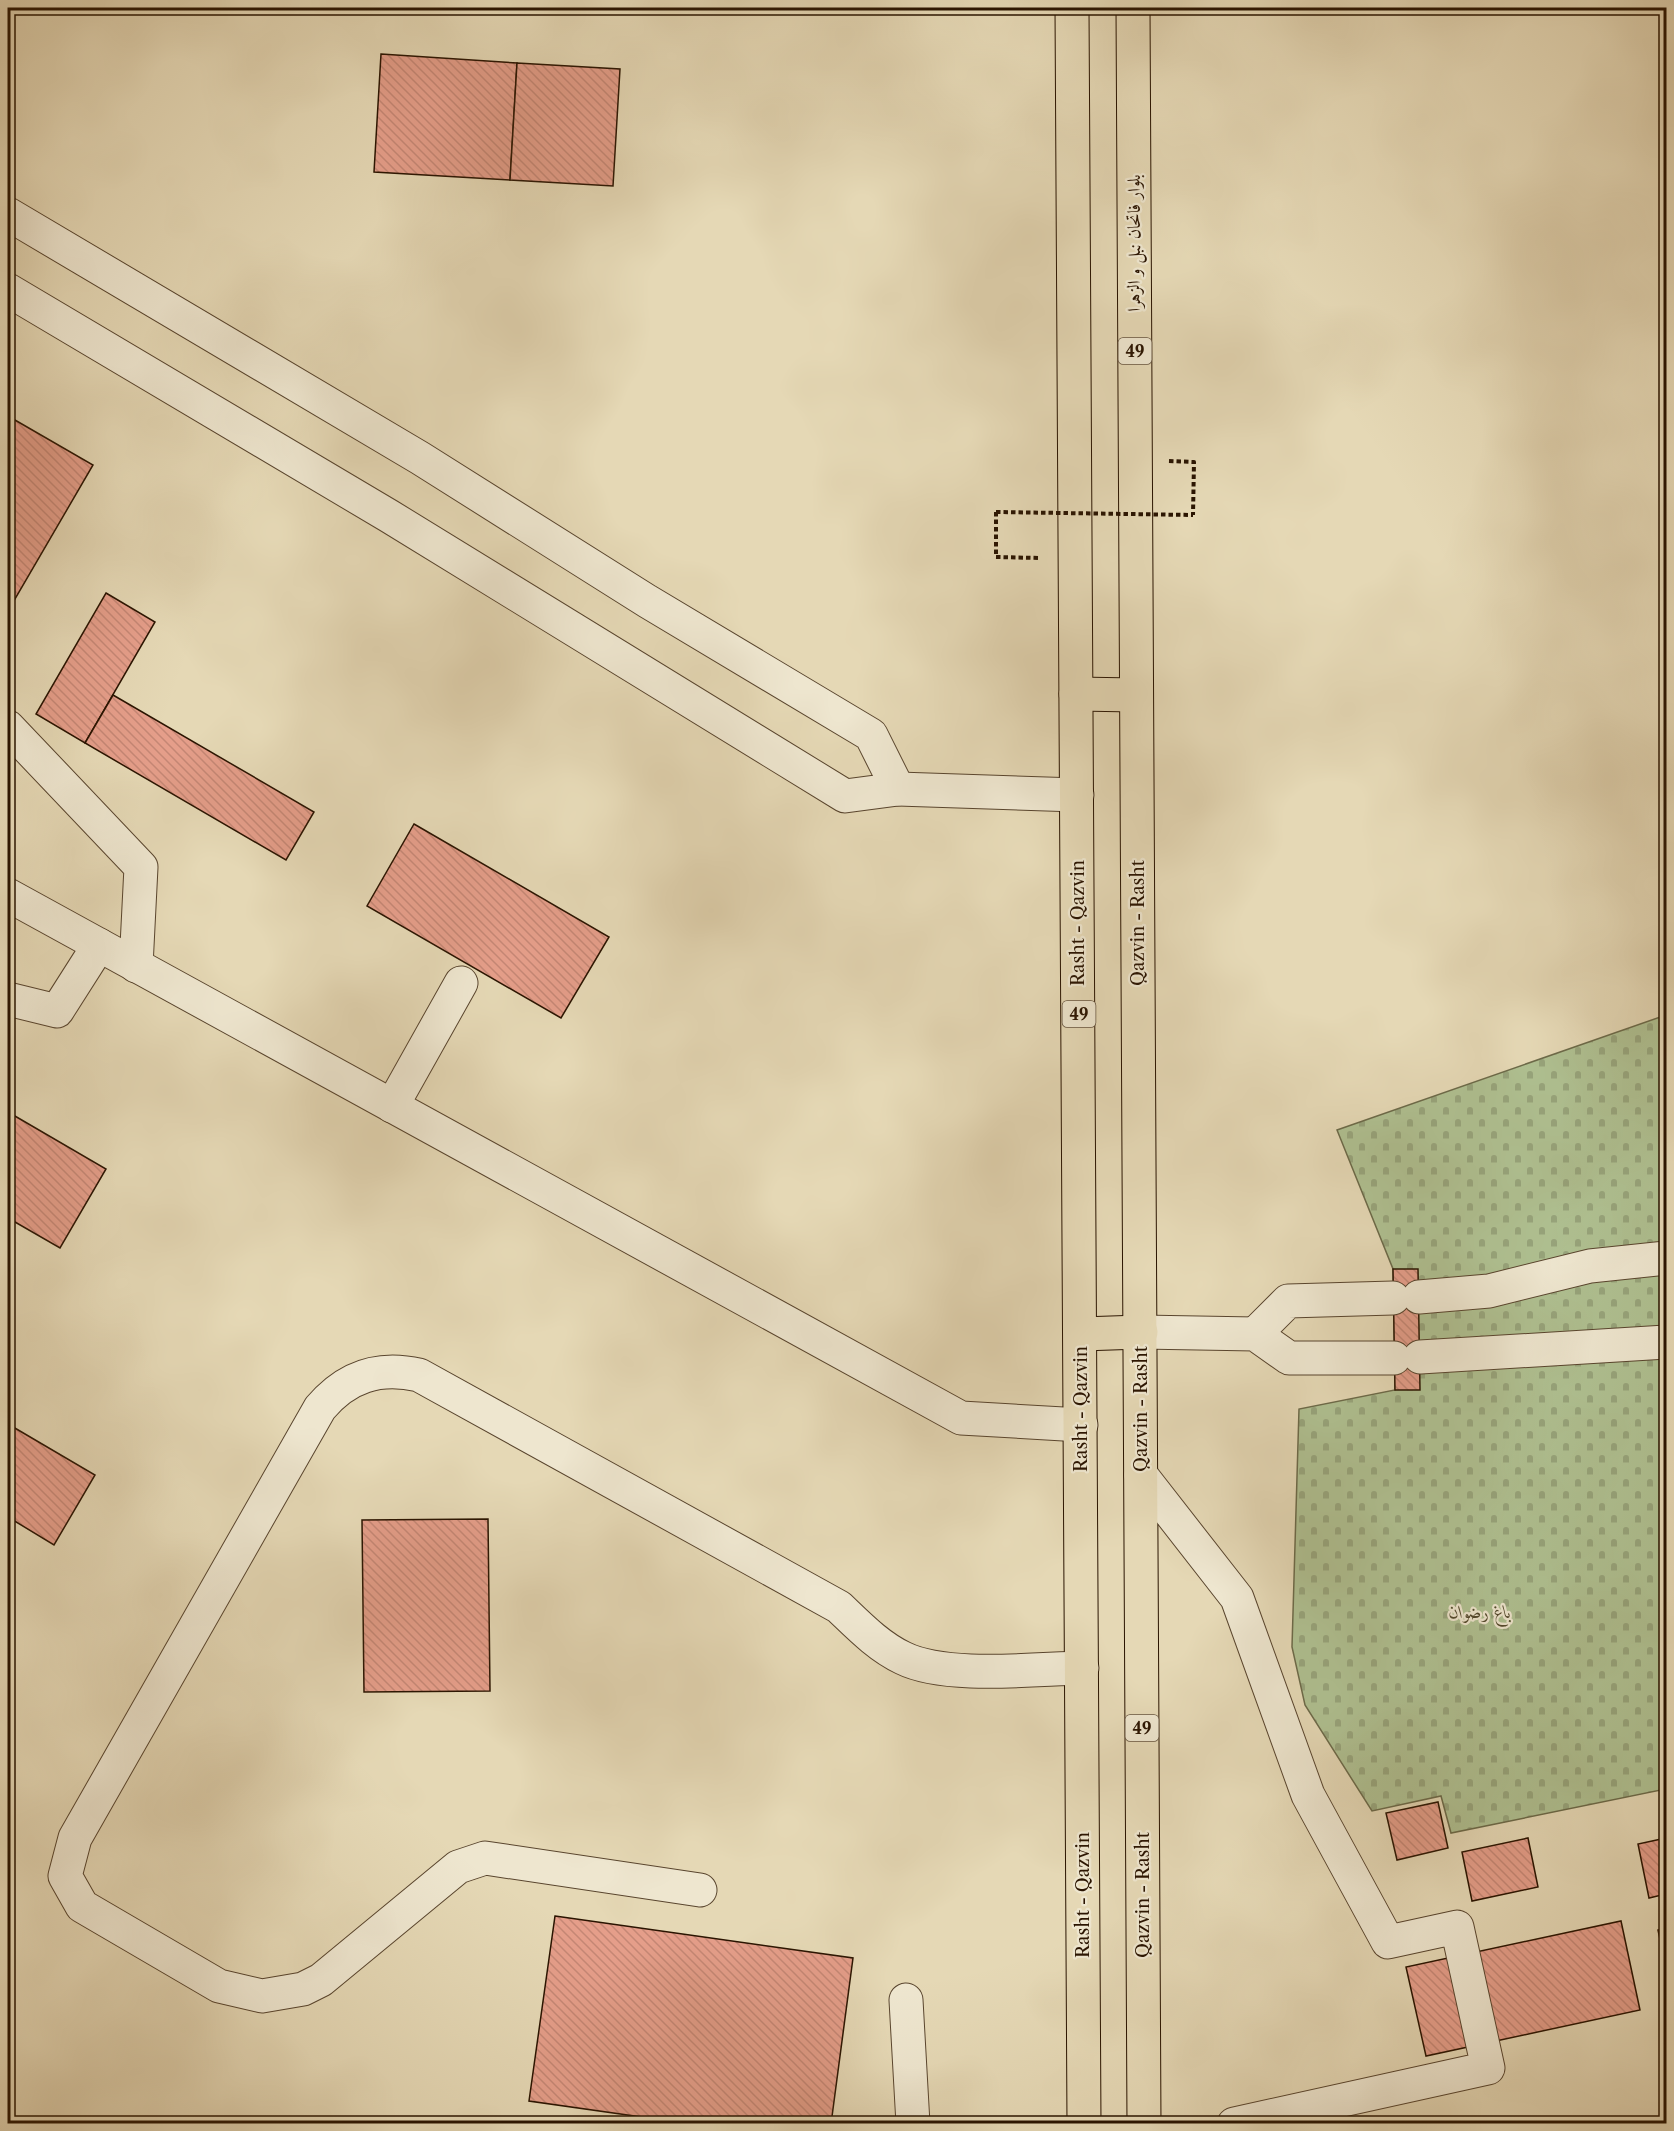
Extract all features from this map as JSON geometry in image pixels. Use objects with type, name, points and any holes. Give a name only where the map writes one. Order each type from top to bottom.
[{"type":"highway","name":"49","points":[[1072,8],[1076,694]]},
{"type":"highway","name":"بلوار فاتحان نبل و الزهرا","points":[[1133,8],[1136,695]]},
{"type":"highway","points":[[1076,694],[1136,695]]},
{"type":"highway","name":"Rasht - Qazvin","points":[[1076,694],[1084,2124]]},
{"type":"highway","name":"Qazvin - Rasht","points":[[1136,695],[1144,2124]]},
{"type":"highway","points":[[1081,1334],[1141,1332]]},
{"type":"lane","points":[[8,214],[420,458],[647,601],[871,735],[898,789]]},
{"type":"lane","points":[[8,290],[390,516],[845,796],[898,789],[1077,795]]},
{"type":"lane","points":[[8,727],[141,867],[136,966]]},
{"type":"lane","points":[[8,895],[961,1418],[1081,1425]]},
{"type":"lane","points":[[8,999],[57,1011],[99,945]]},
{"type":"lane","points":[[392,1106],[461,983]]},
{"type":"lane","points":[[1255,1334],[1288,1300],[1406,1298],[1488,1292],[1590,1266],[1666,1258]]},
{"type":"lane","points":[[1141,1332],[1255,1334],[1289,1358],[1407,1357],[1666,1342]]},
{"type":"lane","points":[[700,1890],[485,1858],[458,1867],[321,1980],[303,1989],[262,1996],[219,1986],[82,1906],[65,1876],[75,1838],[320,1408],[345,1384],[361,1376],[380,1371],[400,1371],[419,1375],[839,1607],[872,1639],[905,1659],[946,1670],[1082,1668]]},
{"type":"lane","points":[[1141,1475],[1237,1598],[1308,1795],[1388,1942],[1457,1928],[1488,2068],[1234,2124]]},
{"type":"lane","points":[[906,2000],[913,2124]]},
{"type":"path","points":[[1076,559],[996,557],[996,512],[1193,515],[1194,462]]},
{"type":"green space","name":"باغ رضوان","points":[[1666,1015],[1666,1789],[1451,1833],[1441,1796],[1372,1811],[1305,1705],[1292,1647],[1299,1409],[1395,1390],[1393,1269],[1337,1130]]},
{"type":"building","points":[[381,54],[517,63],[510,180],[374,172]]},
{"type":"building","points":[[517,63],[620,69],[613,186],[510,180]]},
{"type":"building","points":[[8,416],[93,465],[8,611]]},
{"type":"building","points":[[106,593],[155,622],[85,743],[36,714]]},
{"type":"building","points":[[113,695],[314,812],[286,860],[85,743]]},
{"type":"building","points":[[414,824],[609,937],[561,1018],[367,906]]},
{"type":"building","points":[[8,1112],[106,1169],[60,1248],[8,1218]]},
{"type":"building","points":[[1393,1269],[1418,1269],[1420,1390],[1395,1390]]},
{"type":"building","points":[[8,1424],[95,1475],[54,1545],[8,1517]]},
{"type":"building","points":[[488,1519],[490,1691],[364,1692],[362,1520]]},
{"type":"building","points":[[1438,1802],[1448,1848],[1397,1860],[1386,1813]]},
{"type":"building","points":[[1528,1838],[1538,1887],[1472,1901],[1462,1852]]},
{"type":"building","points":[[1666,1838],[1666,1894],[1649,1898],[1638,1844]]},
{"type":"building","points":[[555,1916],[853,1958],[831,2124],[691,2124],[529,2101]]},
{"type":"building","points":[[1621,1921],[1640,2010],[1426,2056],[1406,1967]]},
{"type":"building","points":[[1666,1928],[1666,1967],[1658,1930]]}]
